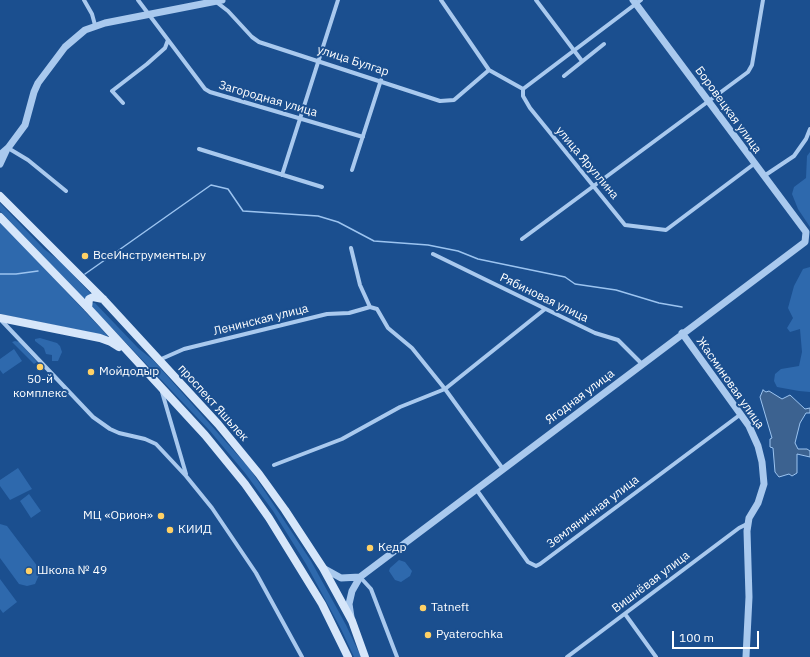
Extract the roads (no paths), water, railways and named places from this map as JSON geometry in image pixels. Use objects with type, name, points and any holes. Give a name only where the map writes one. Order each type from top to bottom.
[{"type":"main road","name":"проспект Яшьлек","points":[[1,195],[159,360],[218,424],[259,474],[285,510],[323,568],[352,622],[365,657]]},
{"type":"main road","points":[[0,217],[88,308],[205,435],[269,518],[322,604],[348,657]]},
{"type":"main road","points":[[88,308],[89,299],[102,299]]},
{"type":"main road","points":[[0,319],[100,338],[112,342],[132,357]]},
{"type":"street","points":[[84,0],[92,14],[95,25]]},
{"type":"street","name":"Загородная улица","points":[[138,0],[205,89],[210,92],[363,137]]},
{"type":"street","points":[[282,175],[338,0]]},
{"type":"street","points":[[441,0],[489,70],[523,89],[637,1]]},
{"type":"street","points":[[536,0],[582,61]]},
{"type":"street","points":[[522,239],[751,69],[763,0]]},
{"type":"street","points":[[0,164],[8,148],[25,125],[38,83],[70,42],[85,30],[95,25],[149,15],[207,1],[219,1]]},
{"type":"street","name":"улица Булгар","points":[[219,1],[252,37],[259,42],[447,101],[454,100],[489,70]]},
{"type":"street","name":"Боровецкая улица","points":[[637,1],[754,164],[806,232]]},
{"type":"street","points":[[123,103],[112,91],[159,53],[167,44],[168,40]]},
{"type":"street","points":[[564,76],[604,44]]},
{"type":"street","points":[[352,170],[380,80]]},
{"type":"street","name":"улица Яруллина","points":[[523,89],[523,96],[530,108],[595,186],[625,225],[666,230],[754,164]]},
{"type":"street","points":[[764,176],[794,156],[806,139],[810,129]]},
{"type":"street","points":[[0,155],[8,148]]},
{"type":"street","points":[[8,148],[28,160],[66,191]]},
{"type":"street","points":[[199,149],[322,187]]},
{"type":"street","name":"Ягодная улица","points":[[360,577],[682,333],[802,245],[807,237],[806,232]]},
{"type":"street","points":[[351,248],[360,285],[370,307],[377,309],[388,328],[412,348],[445,389],[503,469]]},
{"type":"street","name":"Рябиновая улица","points":[[433,254],[595,333],[618,340],[642,364]]},
{"type":"street","name":"Ленинская улица","points":[[159,360],[184,349],[327,314],[349,313],[370,307]]},
{"type":"street","points":[[274,465],[342,439],[400,407],[445,389],[545,309]]},
{"type":"street","points":[[0,319],[93,417],[110,429],[119,433],[145,439],[156,444],[186,476],[212,508],[256,573],[292,635],[302,657]]},
{"type":"street","name":"Жасминовая улица","points":[[682,333],[741,414],[754,435],[762,462],[764,484],[761,496],[747,524],[749,597],[746,657]]},
{"type":"street","points":[[160,386],[186,476]]},
{"type":"street","name":"Земляничная улица","points":[[476,489],[528,562],[536,566],[741,414]]},
{"type":"street","name":"Вишнёвая улица","points":[[567,657],[739,528],[747,524]]},
{"type":"street","points":[[323,568],[341,578],[360,577]]},
{"type":"street","points":[[352,622],[349,604],[352,591],[360,577]]},
{"type":"street","points":[[360,577],[371,589],[397,657]]},
{"type":"street","points":[[624,614],[656,657]]},
{"type":"waterway","points":[[85,274],[211,185],[228,189],[243,211],[318,216],[338,222],[374,241],[428,245],[458,251],[478,259],[565,277],[575,284],[616,290],[659,303],[682,307]]},
{"type":"waterway","points":[[0,274],[16,274],[38,271]]},
{"type":"place","name":"ВсеИнструменты.ру","points":[[85,256]]},
{"type":"place","name":"50-й комплекс","points":[[40,367]]},
{"type":"place","name":"Мойдодыр","points":[[91,372]]},
{"type":"place","name":"МЦ «Орион»","points":[[161,516]]},
{"type":"place","name":"КИИД","points":[[170,530]]},
{"type":"place","name":"Кедр","points":[[370,548]]},
{"type":"place","name":"Школа № 49","points":[[29,571]]},
{"type":"place","name":"Tatneft","points":[[423,608]]},
{"type":"place","name":"Pyaterochka","points":[[428,635]]}]
